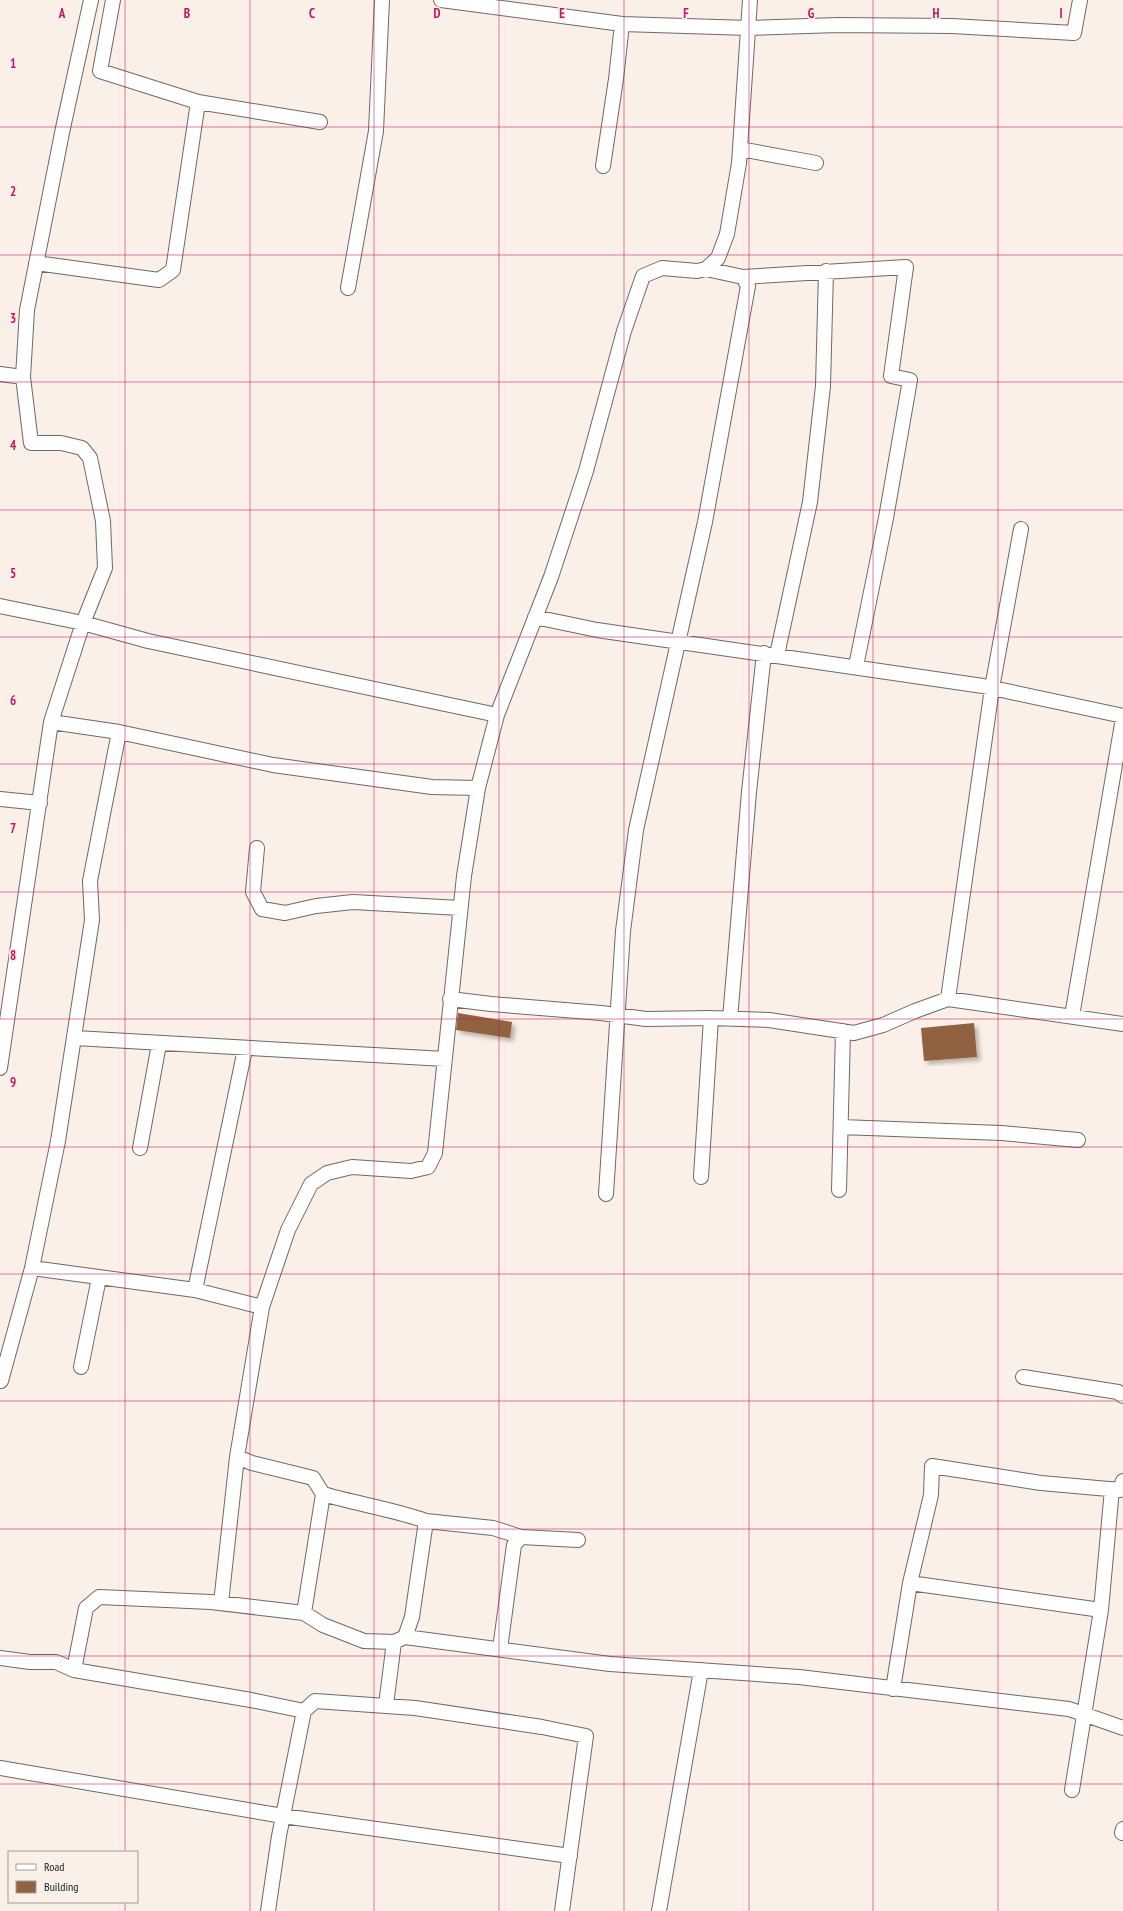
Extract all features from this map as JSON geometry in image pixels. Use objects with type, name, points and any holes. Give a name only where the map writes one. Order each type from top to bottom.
[{"type":"street","points":[[0,1068],[51,722],[82,623],[105,568],[103,521],[90,458],[82,448],[62,444],[31,443],[23,377],[27,310],[62,128],[91,0]]},
{"type":"street","points":[[113,0],[100,72],[198,102],[320,122]]},
{"type":"street","points":[[348,288],[376,131],[382,0]]},
{"type":"street","points":[[441,0],[622,24],[749,28],[838,25],[945,26],[1074,33],[1080,0]]},
{"type":"street","points":[[221,1604],[237,1457],[262,1307],[288,1230],[311,1184],[327,1173],[352,1167],[411,1171],[428,1167],[435,1153],[460,908],[478,788],[497,715],[551,577],[586,471],[624,331],[643,276],[662,268],[696,271],[706,268],[718,258],[727,234],[740,148],[750,0]]},
{"type":"street","points":[[603,166],[616,80],[622,24]]},
{"type":"street","points":[[36,263],[159,280],[173,270],[198,102]]},
{"type":"street","points":[[740,148],[816,163]]},
{"type":"street","points":[[706,268],[743,277],[906,267],[891,376],[910,380],[886,518],[856,666]]},
{"type":"street","points":[[730,1019],[749,792],[771,654],[810,502],[823,386],[826,271]]},
{"type":"street","points":[[606,1194],[616,1015],[623,931],[636,830],[705,522],[748,286],[743,277]]},
{"type":"street","points":[[0,374],[23,377]]},
{"type":"street","points":[[948,999],[992,688],[1021,529]]},
{"type":"street","points":[[0,606],[82,623],[148,641],[497,715]]},
{"type":"street","points":[[535,617],[597,630],[856,666],[992,688],[1123,717],[1072,1016]]},
{"type":"street","points":[[51,722],[119,732],[272,765],[432,786],[478,788]]},
{"type":"street","points":[[1,1381],[32,1268],[58,1140],[75,1038],[92,920],[90,881],[119,732]]},
{"type":"street","points":[[0,799],[40,803]]},
{"type":"street","points":[[256,848],[253,892],[262,909],[285,913],[316,906],[353,902],[460,908]]},
{"type":"street","points":[[450,999],[646,1019],[711,1018],[770,1020],[854,1033],[883,1025],[948,999],[1123,1024]]},
{"type":"street","points":[[701,1177],[711,1018]]},
{"type":"street","points":[[839,1190],[843,1031]]},
{"type":"street","points":[[75,1038],[159,1044],[445,1059]]},
{"type":"street","points":[[140,1148],[159,1044]]},
{"type":"street","points":[[195,1290],[245,1048]]},
{"type":"street","points":[[841,1127],[1001,1133],[1078,1140]]},
{"type":"street","points":[[32,1268],[195,1290],[262,1307]]},
{"type":"street","points":[[81,1367],[99,1278]]},
{"type":"street","points":[[1023,1377],[1118,1392],[1123,1396]]},
{"type":"street","points":[[237,1457],[313,1478],[323,1494],[355,1504],[399,1511],[426,1521],[494,1528],[521,1537],[578,1540]]},
{"type":"street","points":[[893,1689],[910,1583],[930,1495],[932,1466],[1041,1483],[1117,1485],[1101,1610],[1072,1790]]},
{"type":"street","points":[[304,1613],[323,1494]]},
{"type":"street","points":[[386,1705],[400,1640],[412,1617],[426,1521]]},
{"type":"street","points":[[500,1649],[514,1545],[521,1537]]},
{"type":"street","points":[[910,1583],[1101,1610]]},
{"type":"street","points":[[74,1670],[86,1608],[99,1597],[221,1604],[304,1613],[323,1625],[364,1641],[400,1640],[500,1649],[610,1664],[799,1677],[1069,1709],[1123,1728]]},
{"type":"street","points":[[0,1658],[30,1662],[56,1662],[74,1670],[222,1695],[304,1711]]},
{"type":"street","points":[[660,1911],[700,1670]]},
{"type":"street","points":[[268,1911],[283,1816],[304,1711],[315,1701],[415,1708],[542,1727],[586,1736],[562,1911]]},
{"type":"street","points":[[0,1768],[283,1816],[570,1856]]},
{"type":"building","points":[[458,1013],[512,1022],[510,1038],[456,1030]]},
{"type":"building","points":[[974,1023],[977,1057],[924,1061],[921,1028]]}]
